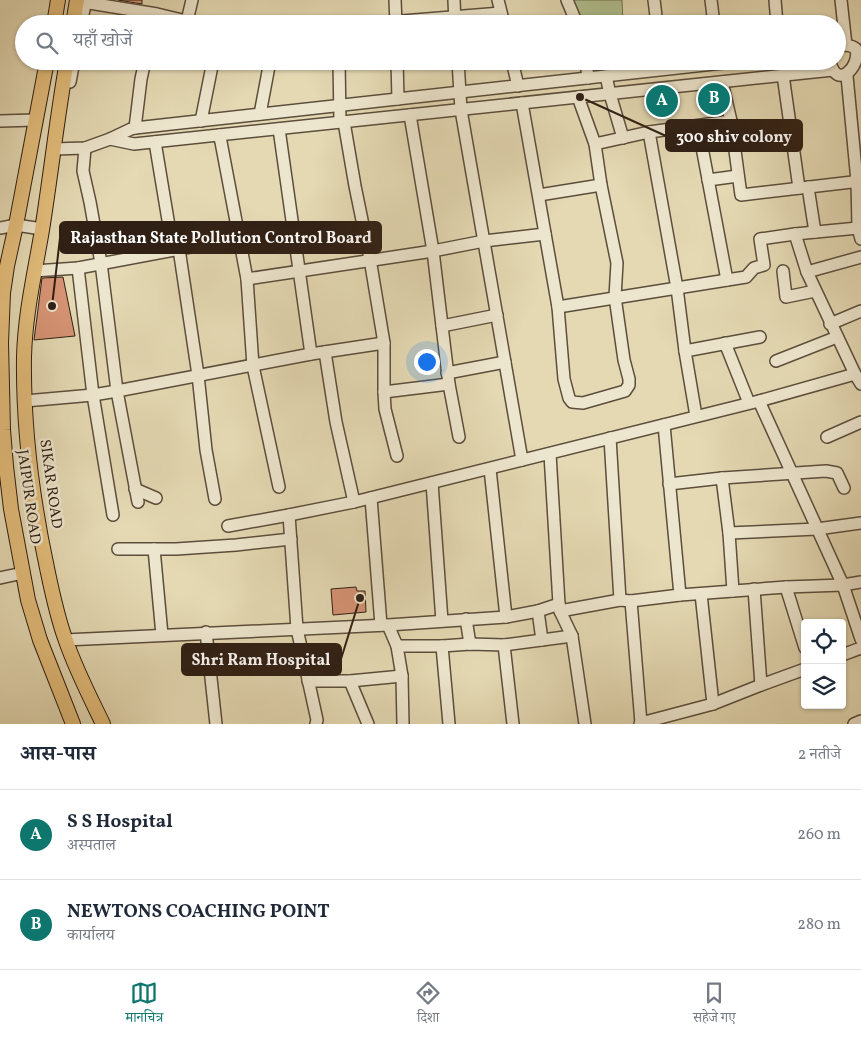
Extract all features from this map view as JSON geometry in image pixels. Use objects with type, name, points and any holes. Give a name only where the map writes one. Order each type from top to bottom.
[{"type":"main road","points":[[56,15],[58,0]]},
{"type":"main road","points":[[76,15],[81,1]]},
{"type":"main road","name":"JAIPUR ROAD","points":[[45,70],[3,293],[1,384],[6,466],[11,510],[28,600],[40,640],[73,724]]},
{"type":"main road","name":"SIKAR ROAD","points":[[65,70],[42,229],[29,302],[24,356],[25,401],[32,488],[52,593],[65,640],[103,724]]},
{"type":"street","points":[[192,0],[193,15]]},
{"type":"street","points":[[395,0],[396,15]]},
{"type":"street","points":[[454,0],[455,15]]},
{"type":"street","points":[[498,0],[501,15]]},
{"type":"street","points":[[567,0],[573,15]]},
{"type":"street","points":[[654,0],[656,15]]},
{"type":"street","points":[[711,0],[713,15]]},
{"type":"street","points":[[775,0],[776,15]]},
{"type":"street","points":[[841,0],[841,15]]},
{"type":"street","points":[[81,15],[81,1],[139,15]]},
{"type":"street","points":[[558,307],[746,277],[754,268],[764,265],[760,239],[815,232],[859,234],[859,181],[852,76],[859,68],[861,60],[856,49],[846,46]]},
{"type":"street","points":[[59,107],[66,102],[72,70]]},
{"type":"street","points":[[135,128],[143,70]]},
{"type":"street","points":[[201,121],[210,70]]},
{"type":"street","points":[[260,114],[268,70]]},
{"type":"street","points":[[339,70],[339,106],[370,259],[384,343],[385,409],[397,456]]},
{"type":"street","points":[[397,70],[398,99]]},
{"type":"street","points":[[459,70],[461,110],[522,460]]},
{"type":"street","points":[[514,70],[518,86]]},
{"type":"street","points":[[587,70],[588,78]]},
{"type":"street","points":[[54,149],[85,148],[135,128],[606,76],[638,70]]},
{"type":"street","points":[[110,139],[134,144],[155,142],[722,82],[810,70]]},
{"type":"street","points":[[836,70],[842,75],[852,76]]},
{"type":"street","points":[[783,75],[803,187],[815,232]]},
{"type":"street","points":[[606,76],[623,138]]},
{"type":"street","points":[[722,82],[731,121],[741,195],[859,181]]},
{"type":"street","points":[[522,103],[558,307],[564,379],[569,398],[572,402],[583,403],[625,391],[629,385],[629,379],[624,360],[615,297],[617,263],[601,185],[595,144],[578,97]]},
{"type":"street","points":[[410,115],[433,251],[448,379],[459,437]]},
{"type":"street","points":[[215,119],[247,279],[253,366],[279,487]]},
{"type":"street","points":[[0,121],[35,120]]},
{"type":"street","points":[[595,144],[649,132],[731,121]]},
{"type":"street","points":[[698,126],[727,280]]},
{"type":"street","points":[[279,129],[311,354]]},
{"type":"street","points":[[649,132],[677,288],[696,416]]},
{"type":"street","points":[[155,142],[198,375],[206,450],[215,499]]},
{"type":"street","points":[[85,148],[83,171],[101,263],[117,391],[138,502]]},
{"type":"street","points":[[708,180],[738,176]]},
{"type":"street","points":[[539,196],[601,185]]},
{"type":"street","points":[[0,228],[16,225],[42,229]]},
{"type":"street","points":[[247,279],[545,234]]},
{"type":"street","points":[[795,234],[815,291],[861,384]]},
{"type":"street","points":[[34,270],[78,268],[239,238]]},
{"type":"street","points":[[807,272],[861,257]]},
{"type":"street","points":[[78,268],[93,394],[113,515]]},
{"type":"street","points":[[783,271],[786,297],[815,291]]},
{"type":"street","points":[[830,324],[861,311]]},
{"type":"street","points":[[442,326],[497,315]]},
{"type":"street","points":[[685,351],[760,337]]},
{"type":"street","points":[[776,361],[837,337]]},
{"type":"street","points":[[25,401],[117,391],[311,354],[384,343]]},
{"type":"street","points":[[725,343],[792,473],[843,585],[861,639]]},
{"type":"street","points":[[325,352],[336,422],[354,502]]},
{"type":"street","points":[[384,392],[448,379],[505,362]]},
{"type":"street","points":[[228,526],[371,498],[754,402],[855,374]]},
{"type":"street","points":[[826,438],[861,422]]},
{"type":"street","points":[[664,425],[680,595]]},
{"type":"street","points":[[610,438],[626,600],[641,723],[713,704],[801,670]]},
{"type":"street","points":[[550,454],[560,608],[572,636],[585,724]]},
{"type":"street","points":[[490,469],[506,617]]},
{"type":"street","points":[[669,484],[722,478],[832,472],[837,473],[844,488]]},
{"type":"street","points":[[722,478],[729,533],[733,591]]},
{"type":"street","points":[[432,483],[442,621]]},
{"type":"street","points":[[135,489],[156,498]]},
{"type":"street","points":[[371,498],[384,625],[397,646],[402,676],[403,724]]},
{"type":"street","points":[[289,515],[297,629],[317,723]]},
{"type":"street","points":[[729,533],[817,529],[861,523]]},
{"type":"street","points":[[118,548],[176,549],[228,546],[291,539]]},
{"type":"street","points":[[154,549],[162,635]]},
{"type":"street","points":[[0,578],[23,573]]},
{"type":"street","points":[[65,640],[384,625],[506,617],[626,600],[754,589],[843,585],[861,582]]},
{"type":"street","points":[[786,587],[801,635]]},
{"type":"street","points":[[754,589],[761,685]]},
{"type":"street","points":[[701,594],[713,704]]},
{"type":"street","points":[[538,611],[542,640]]},
{"type":"street","points":[[466,619],[470,644]]},
{"type":"street","points":[[206,632],[216,724]]},
{"type":"street","points":[[397,646],[504,645],[572,636]]},
{"type":"street","points":[[504,645],[513,724]]},
{"type":"street","points":[[442,646],[449,724]]},
{"type":"street","points":[[846,654],[861,648]]},
{"type":"street","points":[[308,681],[350,681],[402,676]]},
{"type":"street","points":[[350,681],[368,724]]},
{"type":"street","points":[[854,724],[861,720]]},
{"type":"green space","points":[[567,0],[622,0],[623,15],[573,15]]},
{"type":"building","points":[[118,0],[142,0],[142,4]]},
{"type":"building","points":[[63,277],[75,336],[34,340],[42,278]]},
{"type":"building","points":[[356,587],[357,591],[365,591],[366,612],[333,615],[331,589]]},
{"type":"place","name":"300 shiv colony","points":[[580,97]]},
{"type":"place","name":"NEWTONS COACHING POINT","points":[[714,99]]},
{"type":"place","name":"S S Hospital","points":[[662,101]]},
{"type":"place","name":"Rajasthan State Pollution Control Board","points":[[52,306]]},
{"type":"place","name":"Shri Ram Hospital","points":[[360,598]]}]
